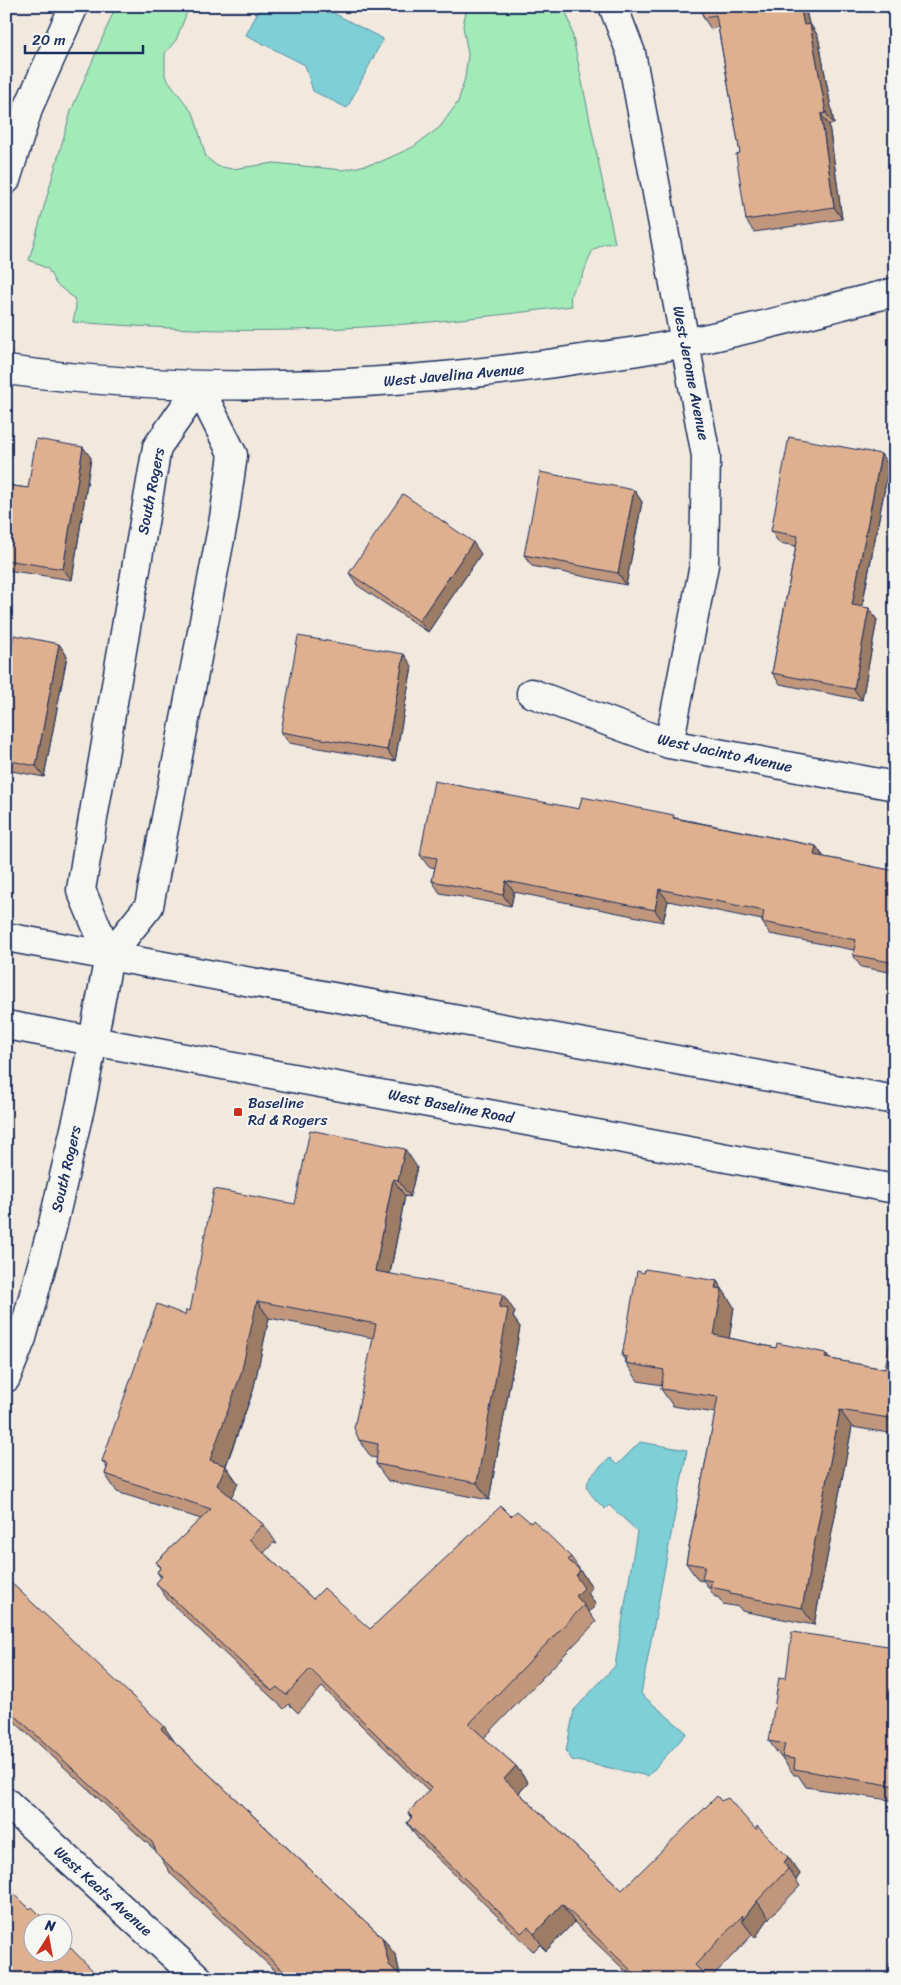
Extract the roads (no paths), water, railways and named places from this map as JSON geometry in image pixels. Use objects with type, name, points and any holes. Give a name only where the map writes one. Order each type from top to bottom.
[{"type":"street","points":[[6,180],[29,106],[74,6]]},
{"type":"street","name":"West Jerome Avenue","points":[[613,6],[632,52],[706,456],[704,565],[669,744]]},
{"type":"street","name":"West Javelina Avenue","points":[[6,370],[78,379],[199,387],[358,383],[512,370],[685,343],[895,292]]},
{"type":"street","name":"South Rogers","points":[[6,1378],[22,1338],[52,1228],[80,1107],[109,956],[149,906],[224,518],[233,455],[199,387],[157,447],[83,873],[81,890],[109,956]]},
{"type":"street","name":"West Jacinto Avenue","points":[[531,694],[669,744],[895,786]]},
{"type":"street","points":[[6,937],[895,1100]]},
{"type":"street","name":"West Baseline Road","points":[[6,1025],[895,1189]]},
{"type":"street","name":"West Keats Avenue","points":[[6,1802],[199,1979]]},
{"type":"water","points":[[261,6],[320,6],[383,39],[347,108],[313,91],[305,65],[246,35]]},
{"type":"water","points":[[640,1442],[687,1450],[641,1694],[687,1733],[648,1776],[572,1760],[566,1751],[574,1710],[615,1666],[637,1531],[609,1505],[605,1509],[596,1500],[590,1493],[588,1482],[590,1477],[610,1458],[617,1465]]},
{"type":"place","name":"Baseline Rd & Rogers","points":[[238,1112]]}]
